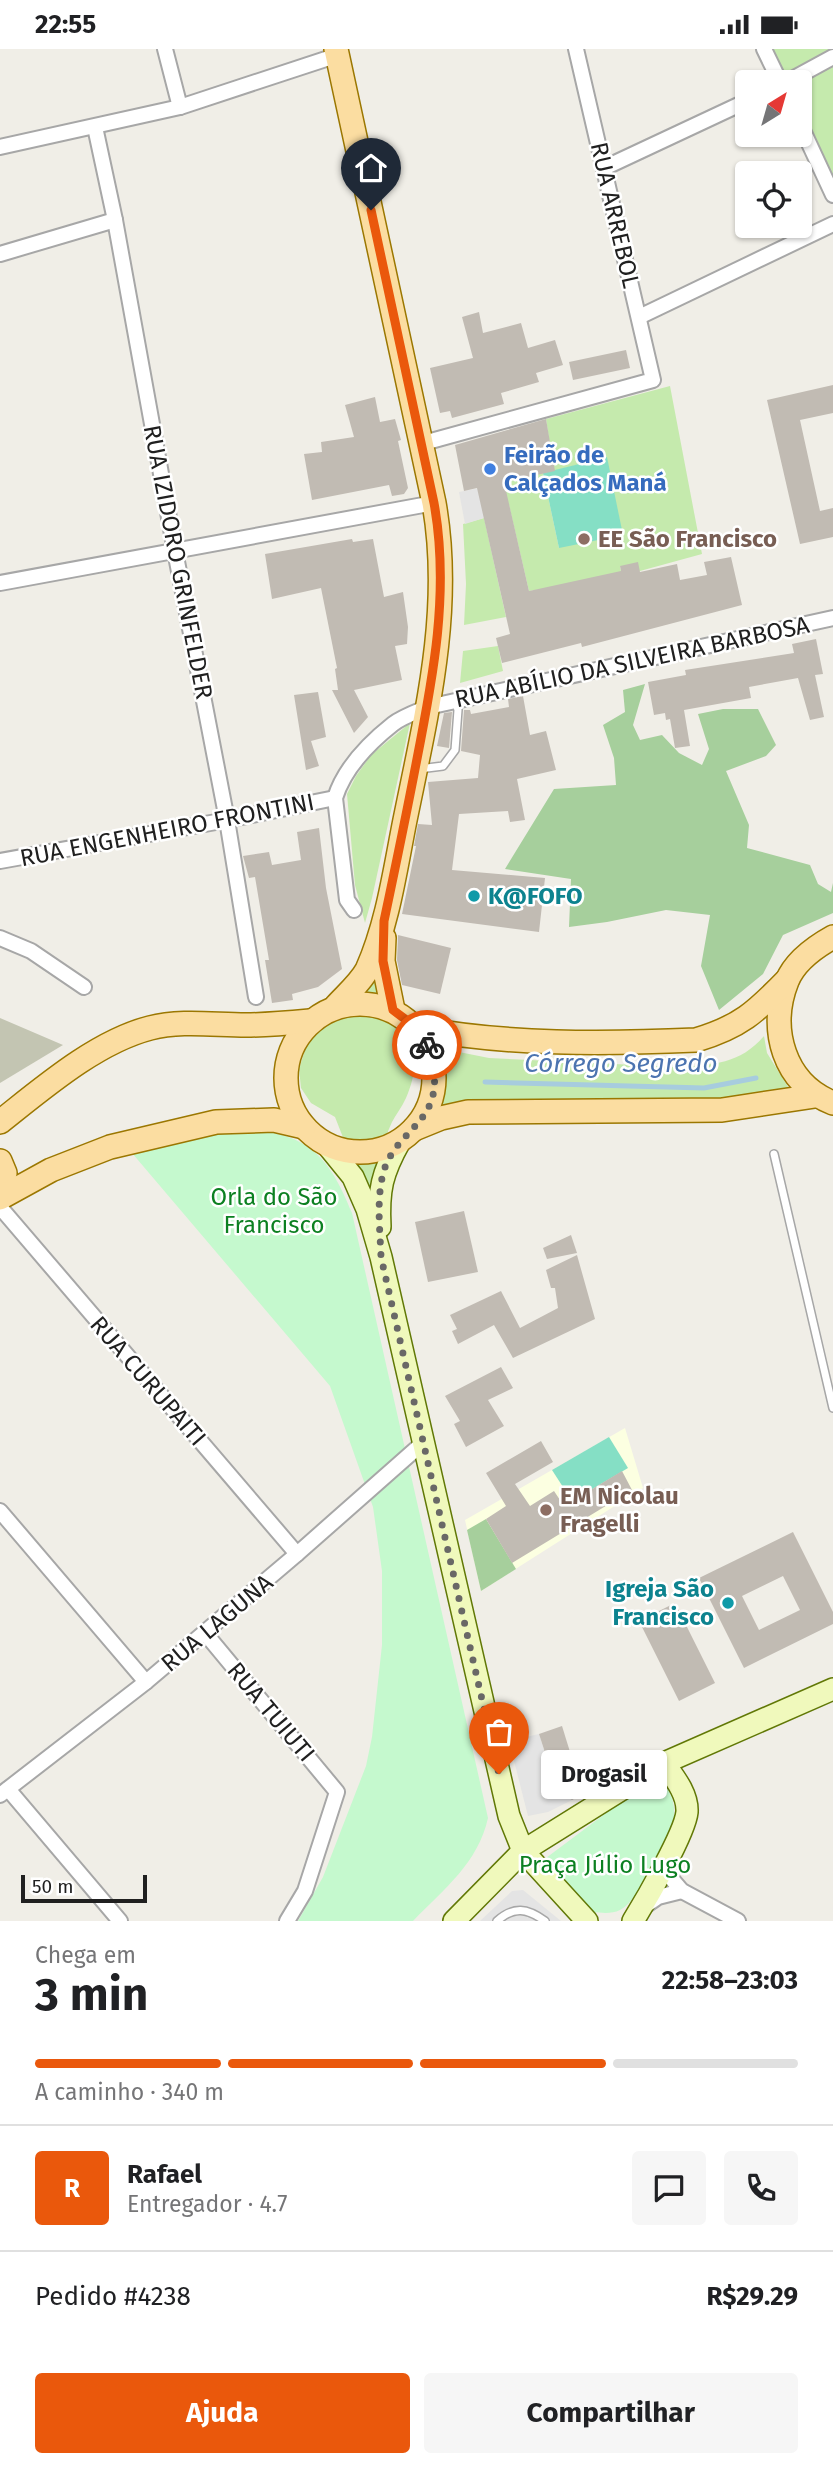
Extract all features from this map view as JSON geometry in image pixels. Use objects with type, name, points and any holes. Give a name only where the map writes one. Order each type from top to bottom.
[{"type":"main road","points":[[337,52],[434,503],[439,545],[440,601],[436,656],[428,707],[384,921],[365,973],[336,1006],[310,1021],[293,1044],[285,1073],[289,1102],[304,1127],[327,1145],[355,1153],[385,1149],[441,1118],[468,1112],[722,1110],[824,1100]]},
{"type":"main road","points":[[384,921],[383,961],[393,1010]]},
{"type":"main road","points":[[417,1028],[459,1036],[513,1040],[696,1040],[726,1031],[757,1011],[787,980],[799,961],[816,946],[833,937]]},
{"type":"main road","points":[[787,980],[777,1022],[787,1063],[824,1100]]},
{"type":"main road","points":[[336,1006],[365,1003],[393,1010],[417,1028],[432,1054],[435,1083],[428,1111],[407,1135]]},
{"type":"main road","points":[[0,1122],[54,1080],[127,1035],[151,1028],[182,1024],[247,1025],[310,1021]]},
{"type":"main road","points":[[0,1198],[51,1170],[110,1147],[216,1122],[274,1120],[304,1127]]},
{"type":"main road","points":[[0,1161],[5,1173],[0,1190]]},
{"type":"street","points":[[164,49],[180,107]]},
{"type":"street","name":"RUA ARREBOL","points":[[420,443],[653,380],[576,49]]},
{"type":"street","points":[[765,49],[775,70]]},
{"type":"street","points":[[0,147],[180,107],[337,52]]},
{"type":"street","points":[[809,70],[833,57]]},
{"type":"street","points":[[604,168],[735,107]]},
{"type":"street","name":"RUA IZIDORO GRINFELDER","points":[[95,127],[115,220],[227,820],[256,997]]},
{"type":"street","points":[[811,147],[833,195]]},
{"type":"street","points":[[0,254],[115,220]]},
{"type":"street","points":[[639,317],[833,224]]},
{"type":"street","points":[[0,583],[434,503]]},
{"type":"street","name":"RUA ABÍLIO DA SILVEIRA BARBOSA","points":[[335,798],[340,783],[366,750],[394,723],[428,707],[833,618]]},
{"type":"street","points":[[335,798],[347,900],[354,910]]},
{"type":"street","name":"RUA ENGENHEIRO FRONTINI","points":[[0,861],[335,798]]},
{"type":"street","points":[[0,937],[31,951],[84,987]]},
{"type":"street","points":[[381,1257],[379,1203],[384,1169],[407,1135]]},
{"type":"street","points":[[327,1145],[353,1177],[367,1209],[381,1257],[509,1816],[523,1851],[587,1921]]},
{"type":"street","name":"RUA CURUPAITI","points":[[0,1207],[297,1554]]},
{"type":"street","name":"RUA LAGUNA","points":[[4,1792],[205,1633],[425,1441]]},
{"type":"street","points":[[0,1511],[146,1682]]},
{"type":"street","name":"RUA TUIUTI","points":[[205,1633],[337,1792],[305,1891],[287,1921]]},
{"type":"street","points":[[454,1921],[523,1851],[664,1763],[833,1689]]},
{"type":"street","points":[[637,1915],[682,1829],[687,1811],[684,1794],[664,1763]]},
{"type":"street","points":[[4,1792],[120,1921]]},
{"type":"street","points":[[667,1858],[670,1877],[682,1891],[738,1921]]},
{"type":"street","points":[[621,1921],[637,1915],[658,1896],[682,1891]]},
{"type":"lane","points":[[415,770],[443,766],[455,750],[458,710],[455,701]]},
{"type":"lane","points":[[774,1154],[833,1408]]},
{"type":"lane","points":[[497,1921],[517,1909],[529,1910],[545,1921]]},
{"type":"shaded area","points":[[484,487],[484,518],[465,524],[459,492]]},
{"type":"shaded area","points":[[0,1018],[63,1045],[0,1083]]},
{"type":"shaded area","name":"EM Nicolau Fragelli","points":[[625,1428],[643,1488],[481,1591],[465,1520]]},
{"type":"shaded area","points":[[539,1734],[558,1792],[572,1800],[548,1812],[528,1816],[509,1741]]},
{"type":"shaded area","points":[[523,1890],[561,1921],[480,1921],[512,1891]]},
{"type":"green space","points":[[766,49],[833,49],[833,195],[811,147],[812,70],[775,70]]},
{"type":"green space","points":[[670,386],[702,554],[640,571],[620,566],[622,577],[529,591],[509,505],[484,487],[543,473],[559,548],[607,457],[554,471],[546,419]]},
{"type":"green space","points":[[607,457],[623,535],[559,548],[543,473]]},
{"type":"green space","points":[[484,518],[506,617],[464,625],[466,584],[463,524]]},
{"type":"green space","points":[[498,646],[503,671],[460,683],[463,651]]},
{"type":"green space","points":[[645,684],[633,725],[640,740],[662,735],[679,753],[702,765],[709,749],[698,714],[723,709],[758,709],[776,745],[766,756],[726,771],[749,825],[747,848],[810,865],[818,884],[831,892],[833,883],[833,913],[783,935],[763,974],[719,1010],[701,966],[710,915],[666,910],[569,927],[571,879],[505,869],[554,789],[616,785],[614,758],[603,725],[625,712],[623,690]]},
{"type":"green space","points":[[410,723],[365,923],[355,885],[347,794],[371,755]]},
{"type":"green space","points":[[380,960],[384,1017],[401,1035],[412,1053],[414,1073],[406,1098],[385,1140],[374,1197],[364,1191],[335,1117],[311,1103],[301,1088],[299,1069],[306,1047],[317,1030],[345,1016]]},
{"type":"green space","points":[[764,1036],[767,1053],[793,1095],[722,1102],[435,1108],[441,1075],[431,1043],[449,1050],[489,1058],[678,1067],[714,1064],[735,1058]]},
{"type":"green space","name":"Orla do São Francisco","points":[[234,1128],[278,1134],[309,1148],[332,1173],[352,1213],[488,1818],[468,1862],[413,1921],[298,1921],[323,1877],[366,1766],[372,1737],[382,1645],[382,1571],[373,1507],[330,1386],[132,1153]]},
{"type":"green space","points":[[609,1437],[628,1468],[572,1501],[552,1470]]},
{"type":"green space","points":[[486,1519],[516,1569],[481,1591],[467,1530]]},
{"type":"green space","name":"Praça Júlio Lugo","points":[[657,1775],[673,1801],[674,1814],[673,1826],[662,1851],[628,1904],[614,1912],[593,1912],[546,1858]]},
{"type":"building","points":[[479,312],[483,333],[521,323],[528,348],[555,340],[563,365],[536,373],[539,382],[501,393],[504,404],[452,418],[450,411],[440,413],[430,368],[473,358],[462,317]]},
{"type":"building","points":[[626,350],[630,368],[573,380],[569,362]]},
{"type":"building","points":[[833,385],[833,413],[800,420],[820,511],[833,508],[833,537],[800,544],[767,400]]},
{"type":"building","points":[[375,397],[380,422],[395,419],[408,488],[404,494],[392,496],[389,485],[312,500],[304,454],[322,452],[321,442],[354,437],[345,405]]},
{"type":"building","points":[[546,419],[555,471],[504,482],[529,591],[621,571],[620,566],[638,562],[640,572],[677,564],[680,580],[707,575],[704,562],[731,557],[742,605],[582,647],[581,643],[502,663],[496,638],[510,634],[477,488],[464,491],[455,445]]},
{"type":"building","points":[[352,539],[353,542],[373,539],[384,597],[403,592],[408,627],[407,644],[395,646],[402,680],[354,690],[368,717],[354,733],[332,690],[338,690],[337,668],[321,588],[272,599],[265,554]]},
{"type":"building","points":[[816,639],[823,674],[815,675],[824,717],[810,720],[798,678],[749,687],[751,698],[684,710],[690,746],[675,748],[670,719],[666,720],[665,713],[654,715],[648,682],[686,675],[685,670],[794,653],[792,644]]},
{"type":"building","points":[[318,692],[326,737],[311,741],[319,766],[306,770],[294,695]]},
{"type":"building","points":[[523,696],[530,735],[546,731],[556,770],[517,779],[525,820],[510,822],[508,811],[459,814],[452,870],[545,878],[539,932],[402,914],[418,824],[432,825],[428,782],[478,778],[480,755],[461,751],[464,710],[470,710],[471,714],[509,707],[508,699]]},
{"type":"building","points":[[452,712],[449,748],[437,746],[444,713]]},
{"type":"building","points":[[319,828],[326,888],[342,969],[318,987],[292,994],[293,1000],[272,1003],[265,960],[269,960],[255,877],[249,878],[243,856],[269,852],[272,865],[301,860],[297,832]]},
{"type":"building","points":[[398,935],[451,948],[440,994],[402,985],[397,960]]},
{"type":"building","points":[[464,1211],[478,1272],[428,1282],[415,1222]]},
{"type":"building","points":[[571,1235],[577,1253],[547,1259],[543,1248]]},
{"type":"building","points":[[577,1255],[595,1319],[513,1358],[494,1325],[458,1344],[452,1331],[457,1329],[450,1315],[501,1291],[520,1328],[558,1308],[555,1288],[551,1288],[546,1270]]},
{"type":"building","points":[[501,1367],[513,1388],[488,1400],[504,1426],[466,1447],[454,1424],[460,1421],[445,1396]]},
{"type":"building","points":[[541,1441],[553,1462],[515,1484],[530,1506],[554,1491],[564,1506],[622,1471],[632,1490],[512,1563],[486,1519],[506,1506],[486,1473]]},
{"type":"building","name":"Igreja São Francisco","points":[[793,1532],[833,1612],[833,1624],[744,1668],[699,1578]],"holes":[[[783,1576],[800,1610],[759,1630],[742,1596]]]},
{"type":"building","points":[[675,1603],[715,1683],[679,1701],[639,1621]]},
{"type":"building","points":[[562,1726],[583,1794],[572,1800],[558,1792],[539,1734]]},
{"type":"waterway","name":"Córrego Segredo","points":[[485,1082],[704,1088],[756,1078]]},
{"type":"way so far","points":[[427,1045],[432,1054],[435,1083],[428,1111],[400,1141],[384,1169],[379,1203],[381,1257],[499,1774]]},
{"type":"place","name":"Feirão de Calçados Maná","points":[[490,469]]},
{"type":"place","name":"EE São Francisco","points":[[584,539]]},
{"type":"place","name":"K@FOFO","points":[[474,896]]},
{"type":"place","name":"EM Nicolau Fragelli","points":[[546,1510]]},
{"type":"place","name":"Igreja São Francisco","points":[[728,1603]]},
{"type":"place","name":"Drogasil","points":[[499,1774]]},
{"type":"route","points":[[371,210],[434,503],[439,545],[440,601],[436,656],[384,921],[383,961],[393,1010],[417,1028],[427,1045]]}]
